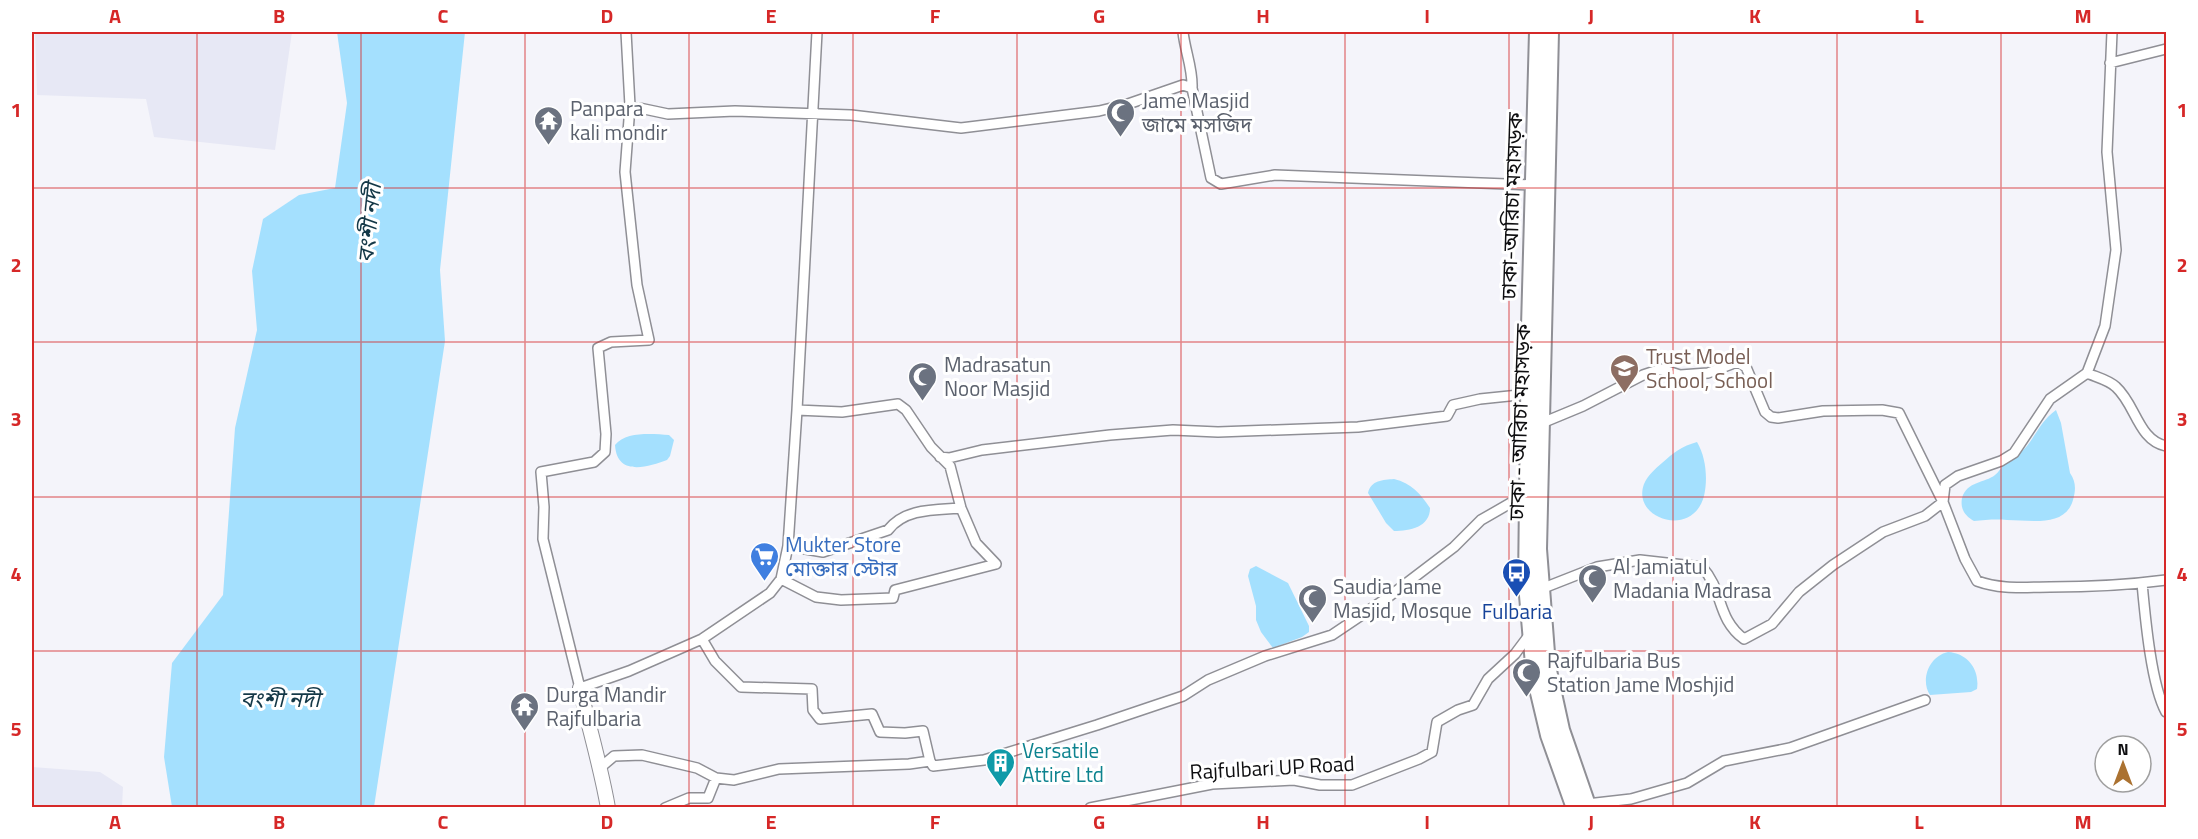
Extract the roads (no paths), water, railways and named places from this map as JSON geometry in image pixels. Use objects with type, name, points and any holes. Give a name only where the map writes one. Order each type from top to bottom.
[{"type":"highway","name":"ঢাকা-আরিচা মহাসড়ক","points":[[1538,32],[1527,584],[1536,676],[1549,735],[1583,806]]},
{"type":"highway","name":"ঢাকা - আরিচা মহাসড়ক","points":[[1550,32],[1538,549],[1547,666],[1561,730],[1583,806]]},
{"type":"street","points":[[608,807],[601,767],[591,738],[543,539],[544,507],[541,472],[594,462],[604,452],[606,434],[598,348],[611,342],[649,340],[638,285],[625,172],[630,106],[626,32]]},
{"type":"street","points":[[580,688],[702,639],[770,593],[781,579],[788,546],[797,410],[817,32]]},
{"type":"street","points":[[1183,32],[1211,178],[1221,184],[1275,175],[1534,185]]},
{"type":"street","points":[[1541,589],[1597,567],[1640,560],[1702,567],[1712,578],[1725,618],[1734,632],[1744,639],[1772,624],[1799,592],[1833,565],[1883,532],[1925,516],[1943,501],[1945,485],[1958,476],[2014,453],[2050,399],[2087,373],[2105,326],[2116,250],[2107,152],[2112,32]]},
{"type":"street","points":[[2110,63],[2166,49]]},
{"type":"street","points":[[630,106],[668,114],[735,111],[851,115],[961,128],[1099,111],[1128,104],[1183,85],[1192,88]]},
{"type":"street","points":[[1542,423],[1661,369],[1680,375],[1707,374],[1737,362],[1746,366],[1765,412],[1771,417],[1779,418],[1823,411],[1882,410],[1899,413],[1943,501],[1965,559],[1977,581],[1997,588],[2142,583],[2166,580]]},
{"type":"street","points":[[2087,373],[2115,386],[2131,404],[2150,440],[2166,446]]},
{"type":"street","points":[[940,457],[949,458],[982,450],[1162,431],[1218,432],[1358,427],[1447,416],[1452,405],[1480,399],[1529,394]]},
{"type":"street","points":[[781,579],[816,597],[871,600],[893,598],[895,590],[996,564],[976,543],[961,508],[950,466],[940,457],[906,410],[898,404],[842,412],[797,410]]},
{"type":"street","points":[[702,639],[715,661],[741,687],[812,689],[813,710],[820,718],[872,714],[880,732],[923,731],[933,766],[984,760],[1183,696],[1208,680],[1265,656],[1332,635],[1387,598],[1454,547],[1481,520],[1528,493]]},
{"type":"street","points":[[788,546],[823,552],[888,530],[907,514],[961,508]]},
{"type":"street","points":[[2142,583],[2156,678],[2166,712]]},
{"type":"street","name":"Rajfulbari UP Road","points":[[1090,807],[1212,784],[1294,780],[1320,785],[1352,785],[1419,759],[1432,752],[1437,722],[1458,710],[1473,705],[1488,679],[1515,654],[1532,633]]},
{"type":"street","points":[[1583,806],[1631,799],[1687,783],[1724,761],[1790,748],[1925,700]]},
{"type":"street","points":[[601,767],[614,756],[642,755],[697,768],[716,778],[734,780],[779,769],[909,764],[930,761]]},
{"type":"street","points":[[665,807],[688,798],[708,798],[716,778]]},
{"type":"water","name":"বংশী নদী","points":[[337,32],[465,32],[440,270],[445,341],[374,807],[172,807],[164,757],[172,663],[223,595],[235,428],[257,330],[252,271],[263,219],[299,195],[335,188],[347,103]]},
{"type":"water","points":[[2056,410],[2075,486],[2069,509],[2055,519],[2036,521],[1974,521],[1968,517],[1962,506],[1964,492],[1972,485],[1991,478],[2022,451],[2043,422]]},
{"type":"water","points":[[640,434],[669,435],[674,440],[667,460],[635,467],[621,462],[617,455],[615,445],[626,437]]},
{"type":"water","points":[[1697,442],[1706,475],[1704,496],[1698,509],[1688,517],[1677,520],[1654,515],[1646,507],[1642,496],[1644,484],[1654,470],[1674,453]]},
{"type":"water","points":[[1394,479],[1406,483],[1415,490],[1430,508],[1427,520],[1418,527],[1394,531],[1386,523],[1368,493],[1375,483]]},
{"type":"water","points":[[1256,566],[1288,583],[1309,626],[1309,632],[1273,648],[1261,632],[1256,620],[1256,606],[1248,576],[1250,569]]},
{"type":"water","points":[[1948,652],[1961,655],[1971,663],[1976,675],[1977,689],[1971,692],[1930,695],[1926,683],[1928,669],[1936,658]]},
{"type":"place","name":"Jame Masjid জামে মসজিদ","points":[[1121,138]]},
{"type":"place","name":"Panpara kali mondir","points":[[549,146]]},
{"type":"place","name":"Trust Model School, School","points":[[1625,394]]},
{"type":"place","name":"Madrasatun Noor Masjid","points":[[923,402]]},
{"type":"place","name":"Mukter Store মোক্তার স্টোর","points":[[764,582]]},
{"type":"place","name":"Fulbaria","points":[[1517,598]]},
{"type":"place","name":"Al Jamiatul Madania Madrasa","points":[[1592,604]]},
{"type":"place","name":"Saudia Jame Masjid, Mosque","points":[[1312,624]]},
{"type":"place","name":"Rajfulbaria Bus Station Jame Moshjid","points":[[1526,698]]},
{"type":"place","name":"Durga Mandir Rajfulbaria","points":[[525,732]]},
{"type":"place","name":"Versatile Attire Ltd","points":[[1001,788]]}]
